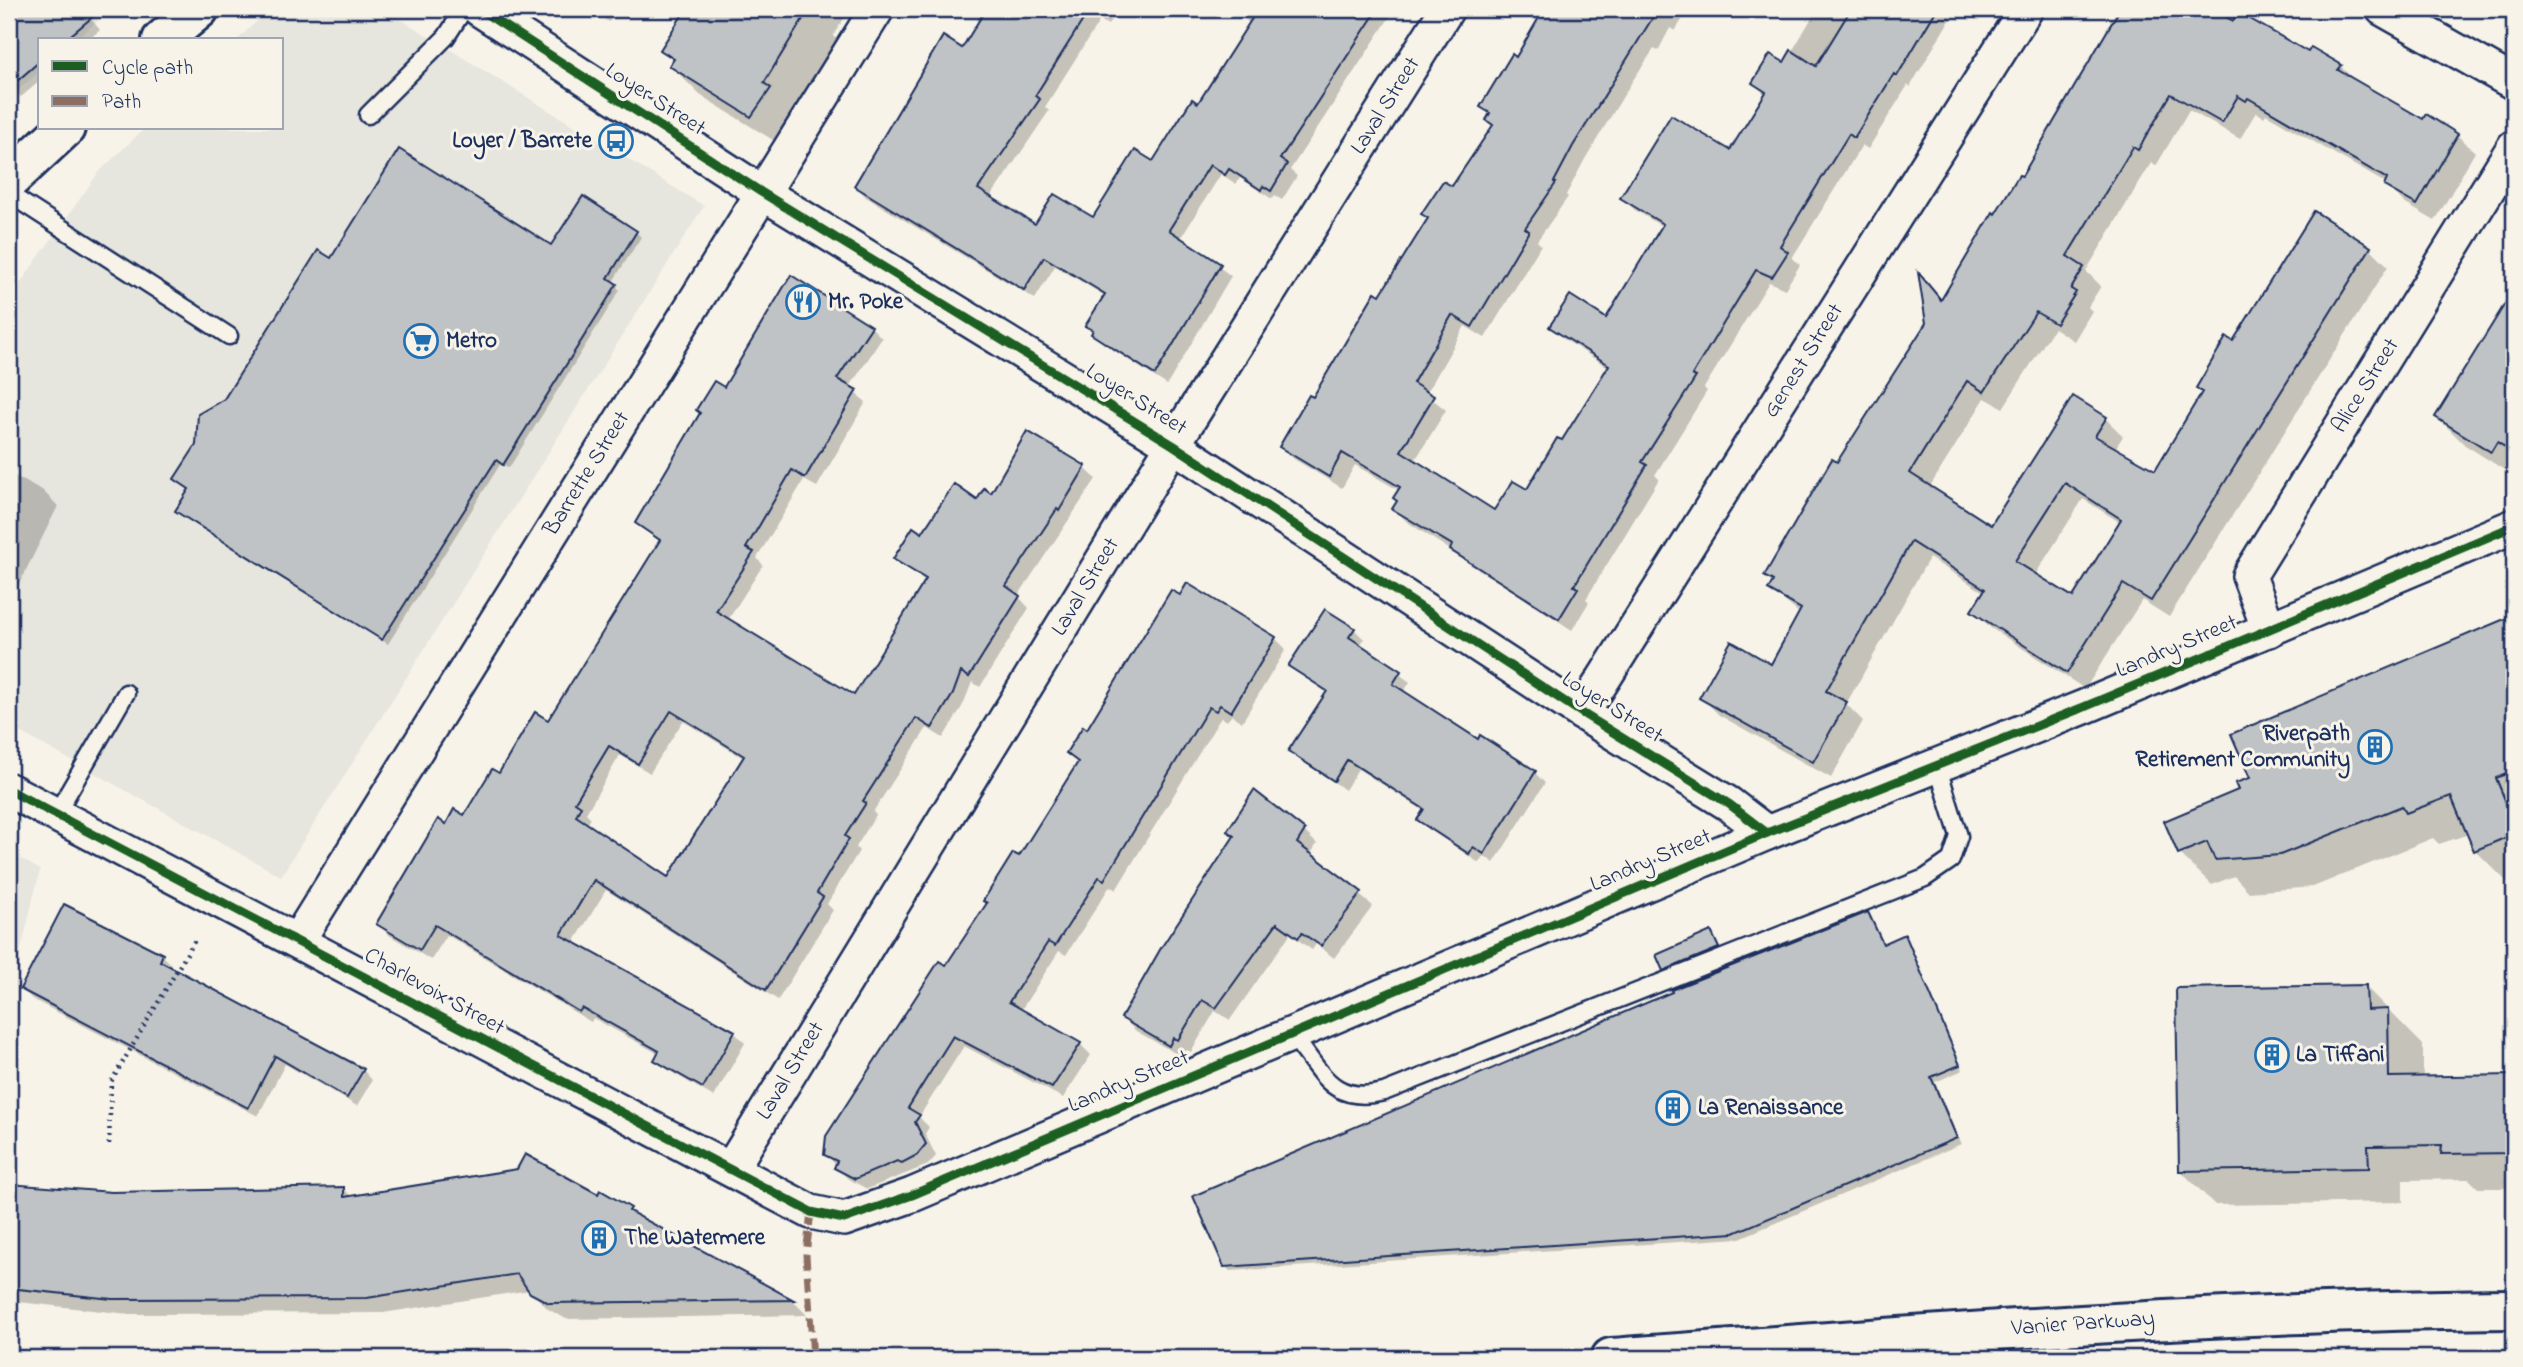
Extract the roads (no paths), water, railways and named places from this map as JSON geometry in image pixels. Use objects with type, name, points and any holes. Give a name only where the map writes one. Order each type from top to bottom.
[{"type":"main road","points":[[164,38],[199,9]]},
{"type":"main road","points":[[9,180],[63,130]]},
{"type":"main road","name":"Vanier Parkway","points":[[1611,1358],[2126,1321],[2372,1310],[2514,1309]]},
{"type":"street","name":"Loyer Street","points":[[479,9],[761,192],[1173,445],[1582,713],[1729,804],[1767,833]]},
{"type":"street","name":"Barrette Street","points":[[298,940],[877,9]]},
{"type":"street","name":"Laval Street","points":[[731,1169],[1173,445],[1447,9]]},
{"type":"street","name":"Genest Street","points":[[1582,713],[2026,9]]},
{"type":"street","points":[[2383,9],[2514,83]]},
{"type":"street","name":"Alice Street","points":[[2269,630],[2249,576],[2514,147]]},
{"type":"street","name":"Landry Street","points":[[844,1219],[912,1195],[1767,833],[2269,630],[2514,526]]},
{"type":"street","name":"Charlevoix Street","points":[[9,790],[811,1212],[844,1219]]},
{"type":"lane","points":[[368,116],[446,37],[464,9]]},
{"type":"lane","points":[[9,194],[229,336]]},
{"type":"lane","points":[[56,814],[126,692]]},
{"type":"lane","points":[[1291,1034],[1337,1091],[1361,1098],[1384,1092],[1925,878],[1951,860],[1959,836],[1937,765]]},
{"type":"place","name":"Loyer / Barrete","points":[[616,141]]},
{"type":"place","name":"Mr. Poke","points":[[803,302]]},
{"type":"place","name":"Metro","points":[[421,341]]},
{"type":"place","name":"Riverpath Retirement Community","points":[[2375,747]]},
{"type":"place","name":"La Tiffani","points":[[2272,1055]]},
{"type":"place","name":"La Renaissance","points":[[1673,1108]]},
{"type":"place","name":"The Watermere","points":[[599,1238]]}]
